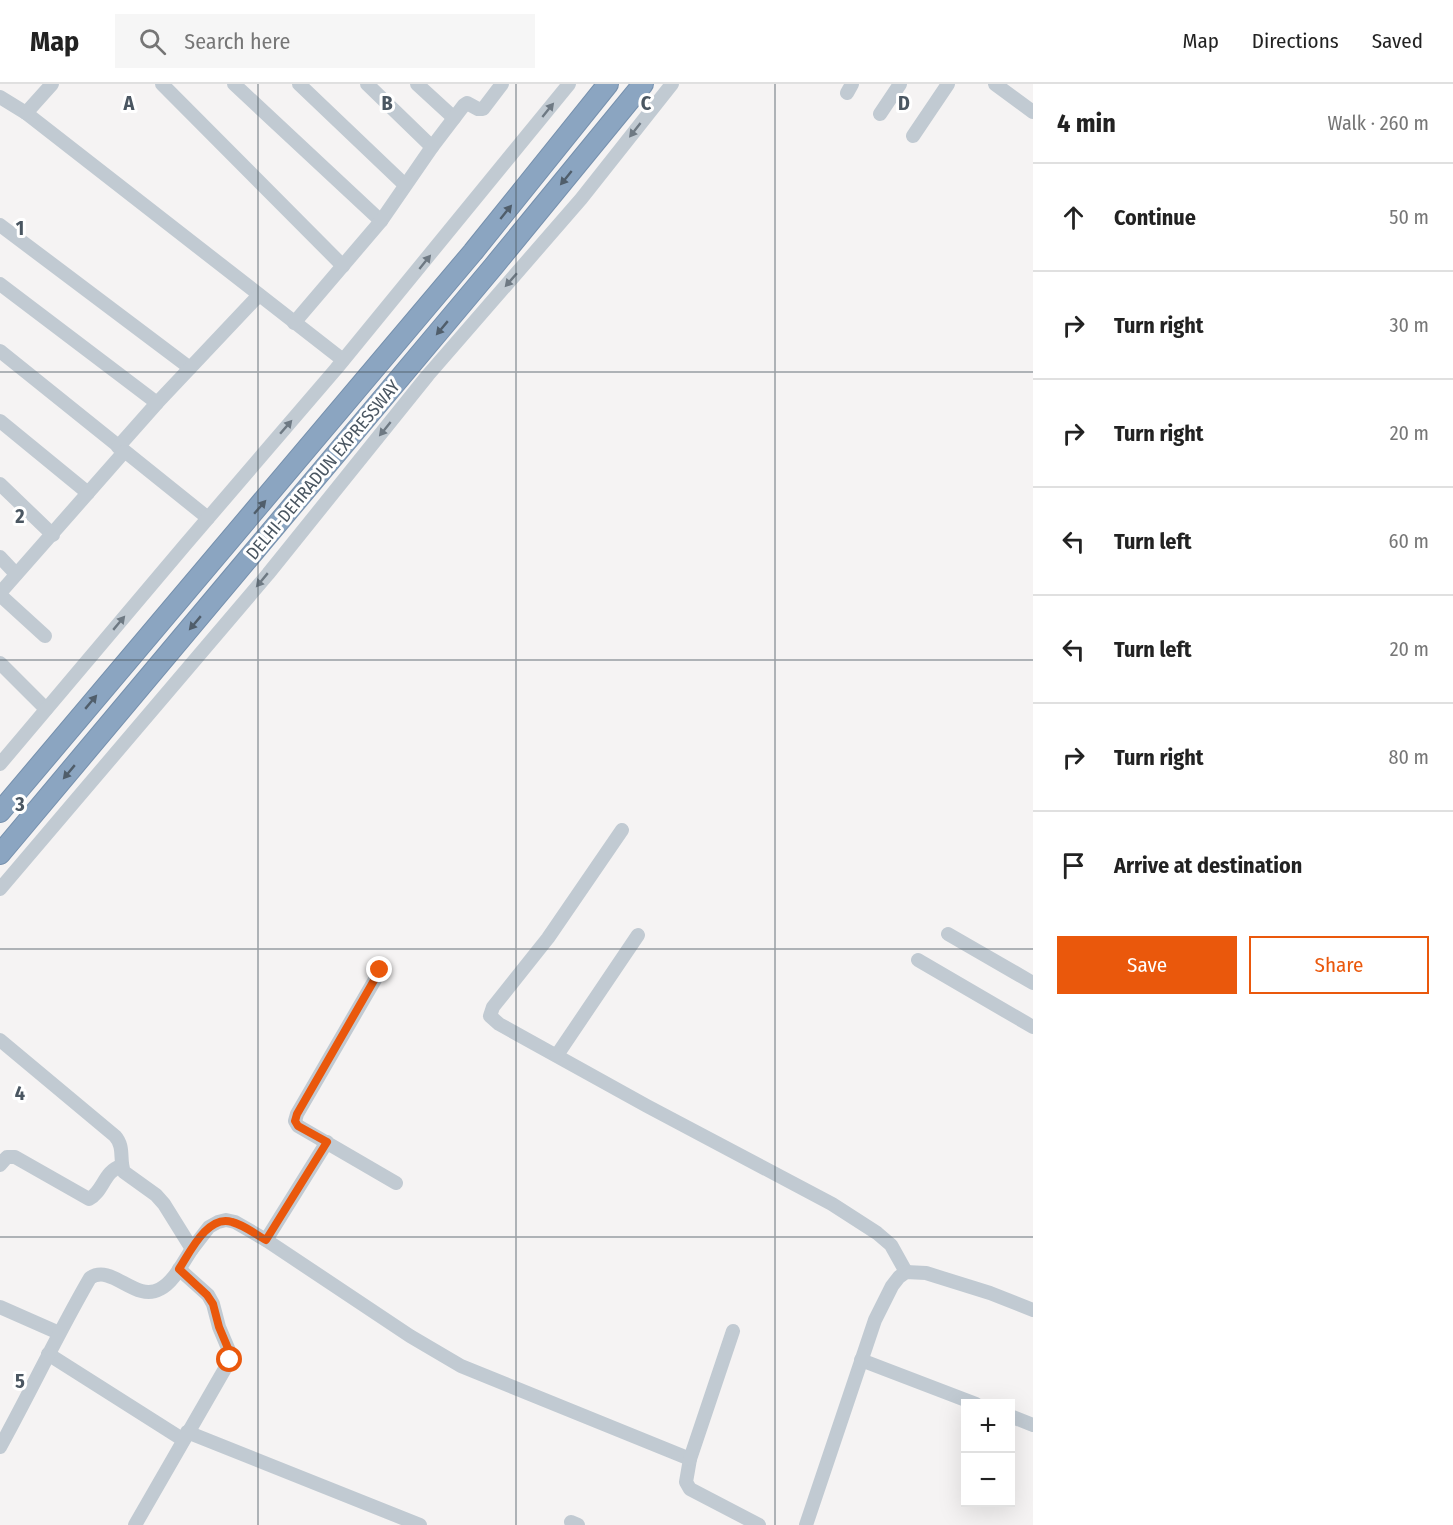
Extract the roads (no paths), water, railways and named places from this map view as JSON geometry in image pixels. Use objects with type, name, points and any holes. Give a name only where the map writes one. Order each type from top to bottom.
[{"type":"highway","name":"DELHI-DEHRADUN EXPRESSWAY","points":[[0,812],[473,252],[608,84]]},
{"type":"highway","name":"DELHI-DEHRADUN EXPRESSWAY","points":[[0,854],[493,267],[643,84]]},
{"type":"street","points":[[26,113],[52,84]]},
{"type":"street","points":[[162,84],[343,266]]},
{"type":"street","points":[[234,84],[381,221]]},
{"type":"street","points":[[299,84],[405,185]]},
{"type":"street","points":[[367,84],[432,147]]},
{"type":"street","points":[[417,84],[454,118]]},
{"type":"street","points":[[294,323],[381,221],[454,118],[467,104],[483,109],[502,84]]},
{"type":"street","points":[[0,764],[343,360],[569,84]]},
{"type":"street","points":[[0,889],[268,574],[428,375],[581,199],[672,84]]},
{"type":"street","points":[[880,114],[900,84]]},
{"type":"street","points":[[914,136],[948,84]]},
{"type":"street","points":[[995,84],[1033,112]]},
{"type":"street","points":[[0,97],[26,113],[343,360]]},
{"type":"street","points":[[0,225],[190,368]]},
{"type":"street","points":[[0,284],[157,402]]},
{"type":"street","points":[[45,636],[0,594],[88,493],[157,402],[259,295]]},
{"type":"street","points":[[0,351],[208,518]]},
{"type":"street","points":[[0,421],[88,493]]},
{"type":"street","points":[[0,484],[52,534]]},
{"type":"street","points":[[0,557],[16,574]]},
{"type":"street","points":[[0,663],[46,709]]},
{"type":"street","points":[[622,830],[548,938],[490,1011],[490,1016],[499,1024],[647,1106],[832,1204],[877,1233],[891,1245],[906,1272]]},
{"type":"street","points":[[948,934],[1033,983]]},
{"type":"street","points":[[557,1055],[638,935]]},
{"type":"street","points":[[918,960],[1033,1027]]},
{"type":"street","points":[[380,970],[295,1121],[298,1126],[396,1183]]},
{"type":"street","points":[[0,1040],[116,1136],[121,1147],[122,1166],[128,1176],[156,1194],[192,1249]]},
{"type":"street","points":[[266,1240],[327,1142]]},
{"type":"street","points":[[0,1165],[7,1157],[15,1157],[89,1199],[96,1194],[109,1173],[122,1166]]},
{"type":"street","points":[[0,1446],[58,1333],[90,1278],[96,1274],[104,1274],[149,1293],[159,1290],[179,1269],[209,1227],[226,1220],[235,1222],[266,1240],[410,1336],[461,1366],[690,1459]]},
{"type":"street","points":[[135,1525],[227,1366],[230,1353],[219,1327],[213,1304],[207,1295],[179,1269]]},
{"type":"street","points":[[806,1525],[875,1320],[892,1286],[906,1272],[938,1276],[1033,1310]]},
{"type":"street","points":[[0,1307],[58,1333]]},
{"type":"street","points":[[732,1331],[690,1459],[686,1482],[690,1489],[759,1525]]},
{"type":"street","points":[[48,1354],[185,1436],[420,1525]]},
{"type":"street","points":[[861,1360],[963,1399]]},
{"type":"street","points":[[1015,1418],[1033,1425]]}]
